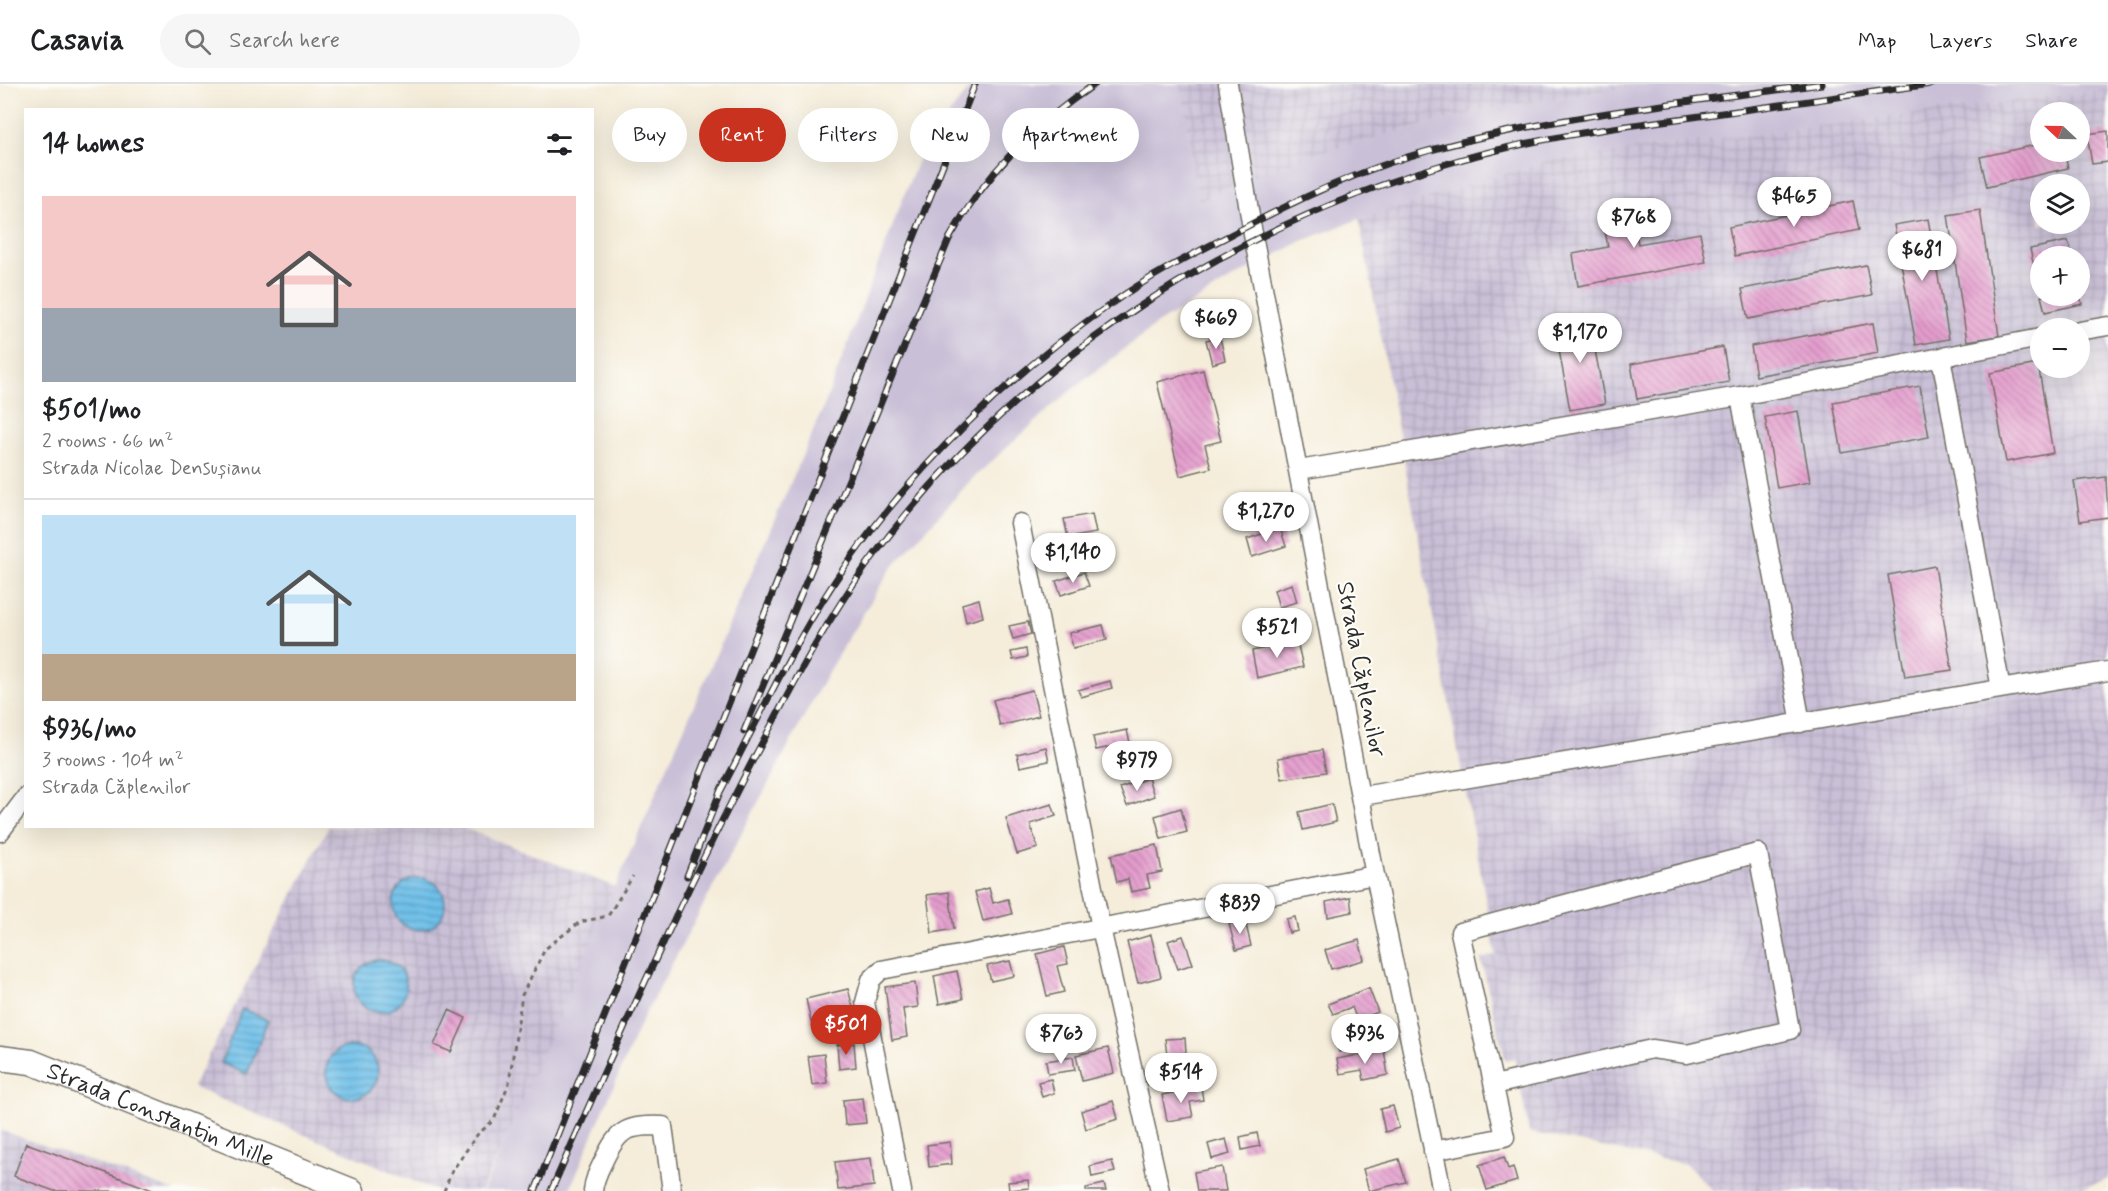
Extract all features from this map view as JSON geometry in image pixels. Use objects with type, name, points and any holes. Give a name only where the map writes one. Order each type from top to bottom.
[{"type":"main road","name":"Strada Constantin Mille","points":[[0,1058],[31,1062],[352,1191]]},
{"type":"street","name":"Strada Căplenilor","points":[[1228,84],[1375,875],[1442,1191]]},
{"type":"street","points":[[2090,329],[2108,326]]},
{"type":"street","points":[[1299,470],[1740,396],[2030,341]]},
{"type":"street","points":[[1941,357],[2001,689]]},
{"type":"street","points":[[1740,396],[1801,723]]},
{"type":"street","points":[[1020,523],[1101,928],[1160,1191]]},
{"type":"street","points":[[1362,796],[2108,671]]},
{"type":"street","points":[[0,832],[24,800]]},
{"type":"street","points":[[1433,1151],[1505,1137],[1460,932],[1758,853],[1790,1030],[1687,1054],[1652,1049],[1494,1085]]},
{"type":"street","points":[[902,1191],[865,1002],[871,980],[881,970],[1375,875]]},
{"type":"street","points":[[0,1049],[31,1062]]},
{"type":"street","points":[[593,1191],[594,1181],[615,1137],[638,1125],[663,1126],[672,1191]]},
{"type":"path","points":[[444,1191],[453,1171],[477,1135],[494,1119],[509,1083],[522,995],[545,949],[580,922],[608,916],[633,876]]},
{"type":"shaded area","points":[[973,84],[1181,84],[1198,202],[1314,154],[1488,109],[1647,84],[2108,84],[2108,89],[1549,160],[1359,219],[1302,241],[1231,279],[1157,324],[1069,392],[971,480],[890,570],[829,670],[641,1022],[569,1191],[483,1191],[824,406],[918,162],[990,162],[990,108],[954,108]]},
{"type":"shaded area","points":[[1181,84],[1647,84],[1488,109],[1314,154],[1198,202]]},
{"type":"shaded area","points":[[2108,89],[2108,1179],[2074,1191],[1713,1191],[1686,1164],[1529,1132],[1515,1058],[1505,1060],[1481,959],[1496,955],[1359,219],[1549,160]]},
{"type":"shaded area","points":[[327,828],[465,828],[623,890],[481,1191],[437,1191],[192,1087]]},
{"type":"shaded area","points":[[0,1130],[175,1191],[0,1191]]},
{"type":"water","points":[[414,878],[424,878],[438,885],[445,904],[438,923],[424,930],[414,930],[404,926],[397,919],[393,909],[393,899],[397,889],[404,882]]},
{"type":"water","points":[[375,960],[385,960],[399,967],[406,986],[399,1005],[385,1012],[375,1012],[365,1008],[358,1001],[354,991],[354,981],[358,971],[365,964]]},
{"type":"water","points":[[242,1009],[268,1020],[247,1074],[221,1063]]},
{"type":"water","points":[[347,1046],[357,1046],[371,1053],[378,1072],[371,1091],[357,1098],[347,1098],[337,1094],[330,1087],[326,1077],[326,1067],[330,1057],[337,1050]]},
{"type":"building","points":[[2108,131],[2108,162],[2092,164],[2090,134]]},
{"type":"building","points":[[2030,146],[2030,162],[2066,162],[2068,168],[2042,174],[2030,174],[2030,177],[1987,187],[1980,157]]},
{"type":"building","points":[[1651,199],[1654,214],[1633,217],[1638,244],[1700,233],[1706,262],[1578,286],[1573,254],[1608,247],[1601,209]]},
{"type":"building","points":[[1853,201],[1859,230],[1735,256],[1729,227]]},
{"type":"building","points":[[1980,210],[1999,336],[1967,341],[1948,215]]},
{"type":"building","points":[[1928,219],[1949,339],[1916,345],[1894,225]]},
{"type":"building","points":[[2068,241],[2069,246],[2044,246]]},
{"type":"building","points":[[1866,265],[1872,295],[1748,319],[1742,289]]},
{"type":"building","points":[[2044,306],[2073,306],[2045,312]]},
{"type":"building","points":[[1589,317],[1605,404],[1570,410],[1554,323]]},
{"type":"building","points":[[1873,323],[1878,353],[1756,376],[1751,346]]},
{"type":"building","points":[[1220,337],[1225,360],[1212,364],[1206,340]]},
{"type":"building","points":[[1723,347],[1729,382],[1637,399],[1631,364]]},
{"type":"building","points":[[2030,366],[2030,378],[2040,378],[2053,453],[2006,462],[1990,373]]},
{"type":"building","points":[[1203,370],[1221,441],[1205,445],[1211,468],[1180,476],[1157,382]]},
{"type":"building","points":[[1920,386],[1929,437],[1842,453],[1833,402]]},
{"type":"building","points":[[1798,411],[1810,482],[1777,488],[1765,417]]},
{"type":"building","points":[[2106,477],[2108,517],[2080,521],[2074,481]]},
{"type":"building","points":[[1092,514],[1096,533],[1068,538],[1064,519]]},
{"type":"building","points":[[1280,528],[1286,546],[1252,557],[1247,539]]},
{"type":"building","points":[[1935,566],[1952,670],[1905,677],[1888,575]]},
{"type":"building","points":[[1084,572],[1089,586],[1061,595],[1056,581]]},
{"type":"building","points":[[1292,584],[1297,602],[1279,607],[1274,590]]},
{"type":"building","points":[[979,599],[983,617],[966,622],[962,604]]},
{"type":"building","points":[[1028,622],[1031,634],[1013,639],[1009,626]]},
{"type":"building","points":[[1103,625],[1107,640],[1073,648],[1069,633]]},
{"type":"building","points":[[1297,641],[1303,667],[1257,678],[1252,651]]},
{"type":"building","points":[[1026,649],[1027,657],[1013,660],[1011,652]]},
{"type":"building","points":[[1110,681],[1112,688],[1081,697],[1078,690]]},
{"type":"building","points":[[1032,690],[1039,716],[1000,726],[993,700]]},
{"type":"building","points":[[1127,730],[1130,743],[1096,750],[1093,737]]},
{"type":"building","points":[[1046,747],[1049,761],[1020,767],[1017,754]]},
{"type":"building","points":[[1322,750],[1326,772],[1282,779],[1278,758]]},
{"type":"building","points":[[1148,778],[1154,796],[1127,806],[1120,788]]},
{"type":"building","points":[[1052,804],[1056,816],[1030,824],[1038,848],[1017,854],[1006,818]]},
{"type":"building","points":[[1332,804],[1336,822],[1303,830],[1299,812]]},
{"type":"building","points":[[1181,808],[1187,832],[1161,839],[1155,816]]},
{"type":"building","points":[[1157,845],[1162,872],[1147,875],[1150,888],[1131,892],[1128,879],[1117,882],[1111,855]]},
{"type":"building","points":[[989,888],[993,903],[1008,899],[1012,914],[983,921],[975,892]]},
{"type":"building","points":[[949,892],[954,929],[932,933],[927,895]]},
{"type":"building","points":[[1350,897],[1352,912],[1328,917],[1326,902]]},
{"type":"building","points":[[1295,917],[1298,931],[1289,933],[1286,919]]},
{"type":"building","points":[[1245,920],[1251,946],[1236,950],[1229,924]]},
{"type":"building","points":[[1151,935],[1161,977],[1138,983],[1127,942]]},
{"type":"building","points":[[1183,936],[1193,964],[1178,969],[1168,941]]},
{"type":"building","points":[[1359,940],[1364,960],[1331,969],[1325,950]]},
{"type":"building","points":[[1064,947],[1068,964],[1057,966],[1064,992],[1047,996],[1037,954]]},
{"type":"building","points":[[1010,961],[1014,976],[991,981],[987,966]]},
{"type":"building","points":[[957,971],[963,999],[939,1004],[934,976]]},
{"type":"building","points":[[915,983],[918,1007],[903,1009],[907,1037],[892,1040],[885,987]]},
{"type":"building","points":[[1369,988],[1378,1012],[1357,1020],[1352,1007],[1333,1014],[1328,1004]]},
{"type":"building","points":[[848,989],[854,1011],[811,1022],[806,999]]},
{"type":"building","points":[[449,1010],[466,1018],[451,1052],[434,1045]]},
{"type":"building","points":[[1382,1021],[1387,1040],[1339,1052],[1334,1034]]},
{"type":"building","points":[[1185,1038],[1186,1053],[1167,1055],[1165,1039]]},
{"type":"building","points":[[854,1043],[856,1067],[839,1069],[837,1045]]},
{"type":"building","points":[[1108,1048],[1114,1073],[1082,1081],[1076,1055]]},
{"type":"building","points":[[1384,1050],[1388,1075],[1364,1080],[1362,1070],[1340,1074],[1337,1059]]},
{"type":"building","points":[[824,1054],[827,1083],[812,1085],[808,1056]]},
{"type":"building","points":[[1073,1057],[1075,1070],[1048,1074],[1046,1061]]},
{"type":"building","points":[[1051,1079],[1054,1093],[1042,1097],[1038,1082]]},
{"type":"building","points":[[1201,1087],[1203,1100],[1190,1102],[1193,1117],[1167,1121],[1162,1095]]},
{"type":"building","points":[[863,1098],[866,1123],[845,1125],[843,1100]]},
{"type":"building","points":[[1113,1101],[1118,1119],[1086,1129],[1081,1111]]},
{"type":"building","points":[[1393,1106],[1399,1128],[1385,1132],[1380,1109]]},
{"type":"building","points":[[1257,1133],[1260,1146],[1242,1150],[1240,1137]]},
{"type":"building","points":[[1226,1139],[1230,1154],[1212,1159],[1208,1144]]},
{"type":"building","points":[[950,1142],[952,1164],[929,1167],[927,1145]]},
{"type":"building","points":[[26,1143],[155,1191],[54,1191],[14,1176]]},
{"type":"building","points":[[1504,1157],[1508,1169],[1513,1167],[1517,1181],[1487,1190],[1479,1165]]},
{"type":"building","points":[[871,1158],[874,1186],[838,1190],[835,1162]]},
{"type":"building","points":[[1399,1159],[1406,1182],[1369,1191],[1363,1169]]},
{"type":"building","points":[[1112,1161],[1115,1172],[1092,1177],[1090,1166]]},
{"type":"building","points":[[1222,1167],[1226,1191],[1197,1191],[1194,1172]]},
{"type":"building","points":[[1028,1180],[1029,1188],[1009,1190],[1008,1182]]},
{"type":"building","points":[[1104,1184],[1106,1191],[1086,1191],[1086,1188]]},
{"type":"railway","points":[[535,1191],[975,84]]},
{"type":"railway","points":[[744,731],[949,239],[979,193],[1013,152],[1051,117],[1095,84]]},
{"type":"railway","points":[[719,794],[780,676],[829,589],[905,489],[936,455],[1003,390],[1074,331],[1127,293],[1193,254],[1310,195],[1377,167],[1424,152],[1522,128],[1572,119],[1822,84]]},
{"type":"railway","points":[[551,1191],[701,863],[755,756],[835,611],[866,566],[922,496],[983,432],[1049,373],[1120,320],[1195,272],[1274,230],[1355,195],[1439,166],[1502,149],[1597,130],[1931,84]]},
{"type":"railway","points":[[687,876],[722,787]]}]
